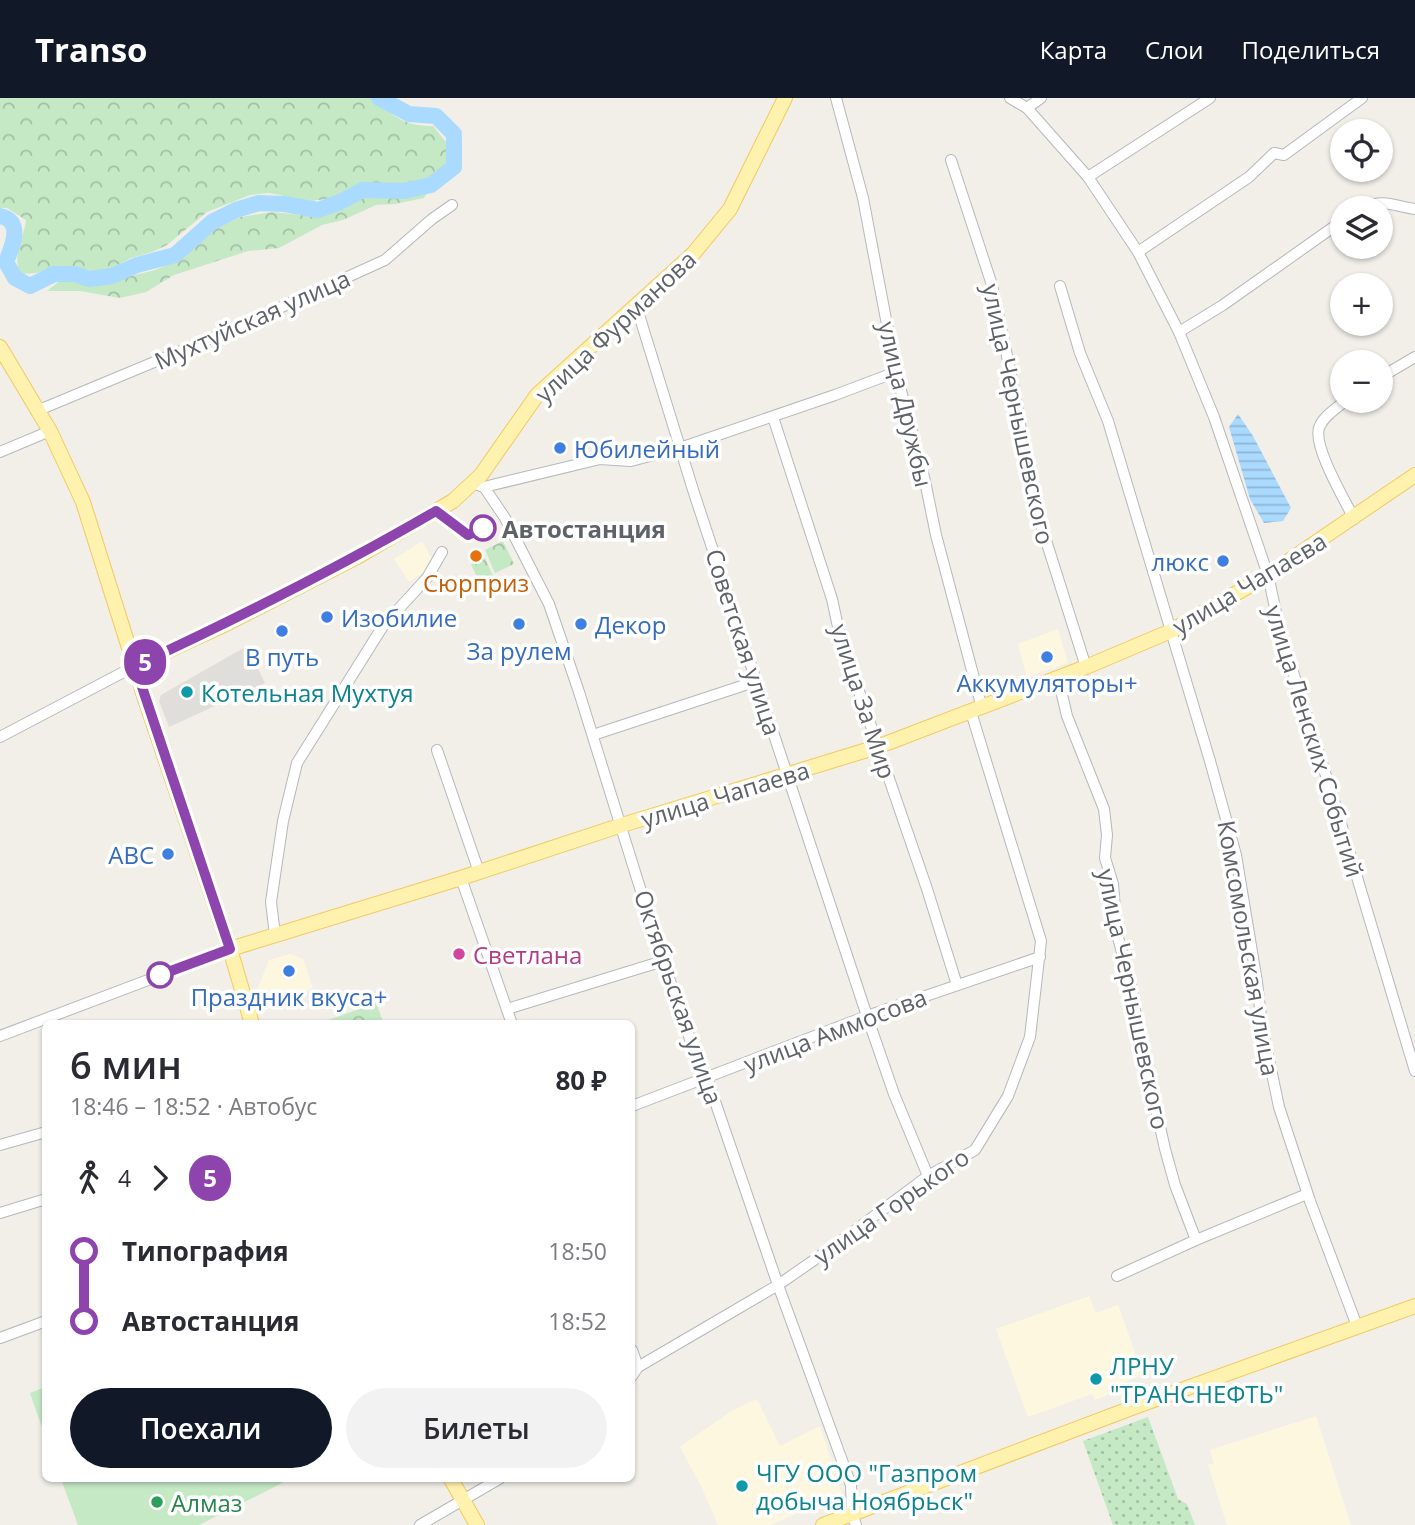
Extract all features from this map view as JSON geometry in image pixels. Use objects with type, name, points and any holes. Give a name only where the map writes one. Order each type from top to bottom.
[{"type":"main road","name":"улица Фурманова","points":[[135,666],[226,624],[357,557],[479,485],[537,395],[693,254],[723,219],[785,98]]},
{"type":"main road","points":[[0,347],[50,430],[83,502],[251,1020]]},
{"type":"main road","name":"улица Чапаева","points":[[230,949],[877,747],[1086,667],[1171,631],[1268,575],[1415,475]]},
{"type":"main road","points":[[823,1525],[854,1519],[1415,1306]]},
{"type":"main road","points":[[453,1482],[477,1525]]},
{"type":"street","name":"улица Дружбы","points":[[836,98],[863,198],[896,372],[925,481],[976,710]]},
{"type":"street","name":"улица Ленских Событий","points":[[1010,98],[1027,108],[1088,177],[1138,252],[1180,332],[1214,417],[1268,575],[1280,631],[1411,1047],[1415,1071]]},
{"type":"street","points":[[1027,108],[1041,98]]},
{"type":"street","points":[[1088,177],[1210,98]]},
{"type":"street","points":[[1138,252],[1249,177],[1274,153],[1284,155],[1362,98]]},
{"type":"street","name":"улица Чернышевского","points":[[951,160],[992,285],[1015,394],[1032,496],[1086,667]]},
{"type":"street","points":[[1393,204],[1415,209]]},
{"type":"street","name":"Мухтуйская улица","points":[[39,410],[255,319],[385,260],[452,205]]},
{"type":"street","points":[[1180,332],[1330,229]]},
{"type":"street","name":"Комсомольская улица","points":[[1060,286],[1080,353],[1108,421],[1236,855],[1262,1026],[1279,1107],[1307,1194],[1357,1326]]},
{"type":"street","name":"Советская улица","points":[[636,305],[680,448],[867,1016],[894,1094],[928,1175]]},
{"type":"street","points":[[1393,370],[1415,357]]},
{"type":"street","points":[[479,485],[600,458],[631,461],[680,448],[896,372]]},
{"type":"street","points":[[1330,413],[1319,428],[1319,444],[1354,519]]},
{"type":"street","name":"улица За Мир","points":[[773,417],[877,747],[927,889],[957,985]]},
{"type":"street","points":[[0,452],[50,430]]},
{"type":"street","name":"Октябрьская улица","points":[[479,485],[505,519],[549,604],[622,825],[663,961],[851,1485],[854,1519]]},
{"type":"street","points":[[275,936],[271,902],[283,821],[297,762],[383,626],[427,578],[442,552]]},
{"type":"street","name":"улица Фурманова","points":[[0,737],[135,666]]},
{"type":"street","name":"улица Чернышевского","points":[[1058,678],[1067,716],[1104,808],[1107,835],[1105,858],[1113,884],[1117,934],[1131,985],[1165,1149],[1175,1185],[1196,1240]]},
{"type":"street","points":[[593,735],[757,681]]},
{"type":"street","name":"улица Горького","points":[[635,1372],[778,1285],[928,1175],[975,1150],[1008,1096],[1030,1037],[1041,941],[976,710]]},
{"type":"street","points":[[437,750],[479,872]]},
{"type":"street","points":[[461,878],[511,1020]]},
{"type":"street","name":"улица Чапаева","points":[[42,1020],[230,949]]},
{"type":"street","name":"улица Аммосова","points":[[635,1106],[867,1016],[1040,957]]},
{"type":"street","points":[[507,1009],[663,961]]},
{"type":"street","name":"улица Чапаева","points":[[0,1036],[42,1020]]},
{"type":"street","points":[[0,1145],[42,1133]]},
{"type":"street","points":[[1117,1276],[1307,1194]]},
{"type":"street","points":[[0,1213],[42,1200]]},
{"type":"street","points":[[0,1338],[42,1322]]},
{"type":"street","points":[[420,1525],[494,1482]]},
{"type":"shaded area","points":[[422,541],[433,561],[427,570],[409,582],[394,559]]},
{"type":"shaded area","points":[[1058,629],[1068,663],[1027,677],[1018,644]]},
{"type":"shaded area","points":[[247,646],[265,683],[169,727],[159,701],[161,695]]},
{"type":"shaded area","points":[[290,954],[303,959],[313,988],[280,1000],[276,997],[260,1003],[255,995],[269,960]]},
{"type":"shaded area","points":[[1089,1296],[1096,1313],[1118,1305],[1143,1375],[1107,1389],[1108,1395],[1095,1400],[1092,1394],[1028,1417],[996,1329]]},
{"type":"shaded area","points":[[757,1399],[780,1446],[820,1426],[842,1494],[770,1525],[718,1525],[680,1447],[730,1412]]},
{"type":"shaded area","points":[[1316,1416],[1351,1525],[1227,1525],[1208,1465],[1214,1463],[1210,1450]]},
{"type":"green space","points":[[0,98],[371,98],[406,122],[433,126],[446,142],[447,165],[428,180],[377,187],[367,185],[353,188],[334,198],[311,201],[269,193],[250,195],[207,212],[167,245],[131,258],[104,272],[59,267],[21,274],[17,261],[26,220],[7,208],[0,208]]},
{"type":"green space","points":[[429,190],[424,198],[376,205],[343,220],[322,225],[279,248],[248,251],[174,275],[146,292],[120,298],[80,291],[47,291],[62,279],[87,283],[107,282],[155,270],[182,259],[212,230],[241,217],[272,212],[311,216],[366,197]]},
{"type":"green space","points":[[503,541],[514,564],[495,573],[485,550]]},
{"type":"green space","points":[[485,558],[493,576],[479,582],[471,564]]},
{"type":"green space","points":[[376,1003],[382,1020],[328,1020]]},
{"type":"green space","points":[[42,1388],[42,1427],[30,1393]]},
{"type":"green space","points":[[1148,1417],[1178,1499],[1187,1504],[1195,1525],[1113,1525],[1083,1441]]},
{"type":"green space","name":"Алмаз","points":[[62,1482],[284,1482],[199,1525],[78,1525]]},
{"type":"water","points":[[1238,414],[1253,436],[1291,508],[1283,521],[1264,523],[1250,499],[1229,427]]},
{"type":"waterway","points":[[0,216],[12,223],[14,229],[6,262],[15,278],[30,286],[54,274],[75,274],[89,279],[112,276],[137,265],[175,255],[212,222],[236,210],[259,203],[318,210],[363,190],[404,191],[431,185],[454,167],[454,134],[436,116],[409,114],[379,98]]},
{"type":"bus line","name":"5","points":[[160,975],[230,949],[135,666],[226,624],[357,557],[436,511],[468,535],[483,528]]},
{"type":"place","name":"Юбилейный","points":[[560,448]]},
{"type":"place","name":"Автостанция","points":[[483,528]]},
{"type":"place","name":"Сюрприз","points":[[476,556]]},
{"type":"place","name":"люкс","points":[[1223,561]]},
{"type":"place","name":"Изобилие","points":[[327,617]]},
{"type":"place","name":"За рулем","points":[[519,624]]},
{"type":"place","name":"Декор","points":[[581,624]]},
{"type":"place","name":"В путь","points":[[282,631]]},
{"type":"place","name":"Аккумуляторы+","points":[[1047,657]]},
{"type":"place","name":"Котельная Мухтуя","points":[[187,692]]},
{"type":"place","name":"ABC","points":[[168,854]]},
{"type":"place","name":"Светлана","points":[[459,954]]},
{"type":"place","name":"Праздник вкуса+","points":[[289,971]]},
{"type":"place","name":"ЛРНУ \"ТРАНСНЕФТЬ\"","points":[[1096,1379]]},
{"type":"place","name":"ЧГУ ООО \"Газпром добыча Ноябрьск\"","points":[[742,1486]]},
{"type":"place","name":"Алмаз","points":[[157,1502]]}]
